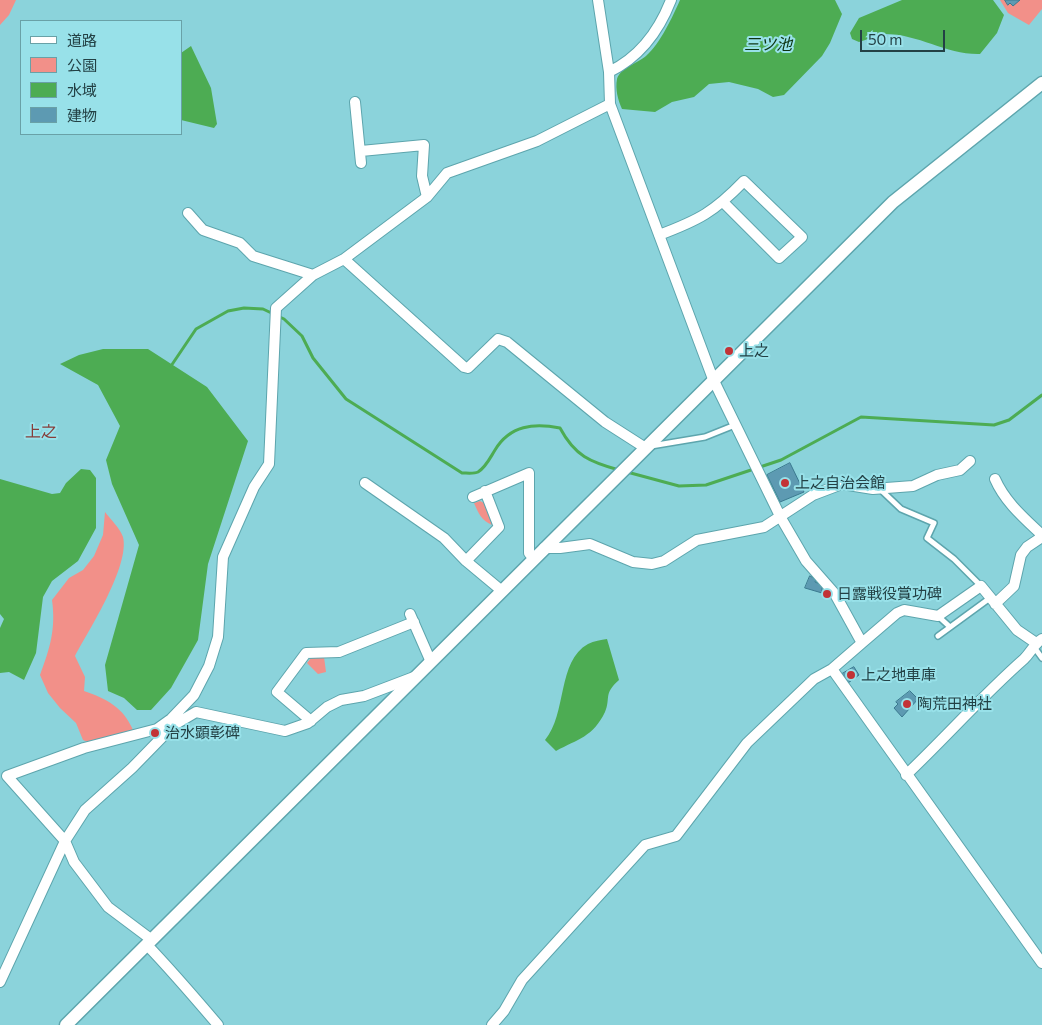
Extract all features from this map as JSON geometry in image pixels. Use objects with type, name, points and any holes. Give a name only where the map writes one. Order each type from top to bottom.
[{"type":"street","points":[[598,0],[609,72],[610,104],[713,379],[781,518],[806,561],[835,594],[862,643]]},
{"type":"street","points":[[609,72],[625,64],[638,53],[664,16],[671,0]]},
{"type":"street","points":[[66,1025],[644,447],[893,202],[1042,83]]},
{"type":"street","points":[[355,102],[361,163]]},
{"type":"street","points":[[0,982],[65,841],[85,810],[132,768],[171,719],[194,695],[209,666],[218,637],[223,557],[254,487],[261,479],[268,464],[276,308],[313,275],[344,259],[427,197],[447,173],[538,142],[610,104]]},
{"type":"street","points":[[361,151],[424,145],[422,176],[427,197]]},
{"type":"street","points":[[659,235],[697,221],[723,202],[744,181],[802,237],[779,258],[723,202]]},
{"type":"street","points":[[188,213],[204,230],[240,243],[253,256],[313,275]]},
{"type":"street","points":[[344,259],[464,368],[468,368],[498,339],[507,342],[605,422],[644,447]]},
{"type":"street","points":[[544,548],[590,544],[633,562],[652,564],[664,561],[696,540],[764,527],[781,518],[813,495],[842,484],[881,489],[912,486],[937,475],[960,470],[970,461]]},
{"type":"street","points":[[473,497],[529,473],[529,553],[534,559]]},
{"type":"street","points":[[993,601],[1014,586],[1021,555],[1027,547],[1042,536],[1011,505],[1000,491],[995,479]]},
{"type":"street","points":[[365,483],[444,538],[466,561],[502,591]]},
{"type":"street","points":[[466,561],[499,527],[485,491]]},
{"type":"street","points":[[492,1025],[504,1011],[522,980],[645,845],[676,836],[747,743],[814,679],[832,670],[897,613],[904,610],[938,616],[981,586],[1017,630],[1037,643],[1031,653],[1002,679],[906,776]]},
{"type":"street","points":[[311,721],[277,692],[306,653],[339,652],[412,618],[431,662]]},
{"type":"street","points":[[832,670],[906,776],[1042,963]]},
{"type":"street","points":[[218,1025],[191,995],[150,943],[108,906],[74,862],[65,841],[7,776],[84,748],[160,732],[196,712],[278,731],[296,729],[311,721],[327,707],[341,700],[364,696],[419,674]]},
{"type":"lane","points":[[644,447],[673,444],[705,437],[735,425]]},
{"type":"lane","points":[[881,489],[901,510],[934,523],[927,538],[954,559],[981,586]]},
{"type":"lane","points":[[938,636],[993,601]]},
{"type":"lane","points":[[938,616],[950,627]]},
{"type":"lane","points":[[1037,643],[1042,658]]},
{"type":"green space","points":[[0,0],[16,0],[9,15],[0,25]]},
{"type":"green space","points":[[1000,0],[1042,0],[1042,9],[1029,25],[1008,13]]},
{"type":"green space","points":[[480,501],[484,503],[492,525],[483,519],[477,510],[474,503]]},
{"type":"green space","points":[[105,512],[122,534],[124,549],[115,581],[75,656],[85,677],[84,691],[100,697],[113,705],[124,715],[133,730],[88,742],[83,740],[76,723],[48,693],[40,675],[47,656],[53,629],[52,600],[69,578],[83,570],[94,556],[103,535]]},
{"type":"green space","points":[[324,657],[326,672],[318,674],[307,663],[311,658]]},
{"type":"water","name":"三ツ池","points":[[680,0],[835,0],[842,14],[830,43],[822,56],[784,95],[773,97],[758,89],[729,82],[709,84],[694,97],[672,102],[655,112],[622,109],[616,83],[619,75],[625,69],[643,59],[651,51],[666,30]]},
{"type":"water","points":[[902,0],[993,0],[1004,15],[997,33],[980,54],[956,51],[897,35],[882,34],[859,42],[852,39],[850,33],[859,18]]},
{"type":"water","points":[[191,46],[211,88],[217,124],[214,128],[182,120],[182,52]]},
{"type":"water","points":[[103,349],[148,349],[207,387],[248,441],[208,564],[198,640],[171,688],[151,710],[137,710],[124,698],[108,691],[105,665],[139,545],[112,484],[106,460],[120,426],[98,385],[60,364],[79,355]]},
{"type":"water","points":[[81,469],[90,470],[96,478],[96,528],[78,561],[52,581],[43,597],[36,653],[24,680],[9,672],[0,673],[0,628],[4,619],[0,614],[0,479],[52,494],[60,493],[66,483]]},
{"type":"water","points":[[607,639],[619,680],[609,693],[605,712],[590,732],[556,751],[545,740],[557,716],[571,663],[578,652],[588,644]]},
{"type":"building","points":[[1005,0],[1020,0],[1013,6],[1010,3],[1008,5]]},
{"type":"building","name":"上之自治会館","points":[[790,463],[804,492],[780,502],[767,475]]},
{"type":"building","points":[[810,576],[816,579],[815,582],[822,585],[822,593],[805,588]]},
{"type":"building","name":"上之地車庫","points":[[854,667],[859,675],[848,683],[842,674]]},
{"type":"building","points":[[910,691],[918,699],[902,717],[894,708],[898,704],[896,702]]},
{"type":"waterway","points":[[171,366],[196,329],[228,311],[244,308],[263,309],[284,319],[302,336],[313,358],[346,399],[462,473],[475,473],[481,470],[508,435],[532,426],[560,428],[571,445],[584,457],[619,470]]},
{"type":"waterway","points":[[627,472],[679,486],[706,485],[781,460],[861,417],[994,425],[1009,420],[1042,395]]},
{"type":"place","name":"上之","points":[[729,351]]},
{"type":"place","name":"上之自治会館","points":[[785,483]]},
{"type":"place","name":"日露戦役賞功碑","points":[[827,594]]},
{"type":"place","name":"上之地車庫","points":[[851,675]]},
{"type":"place","name":"陶荒田神社","points":[[907,704]]},
{"type":"place","name":"治水顕彰碑","points":[[155,733]]},
{"type":"district","name":"上之","points":[[41,432]]}]
